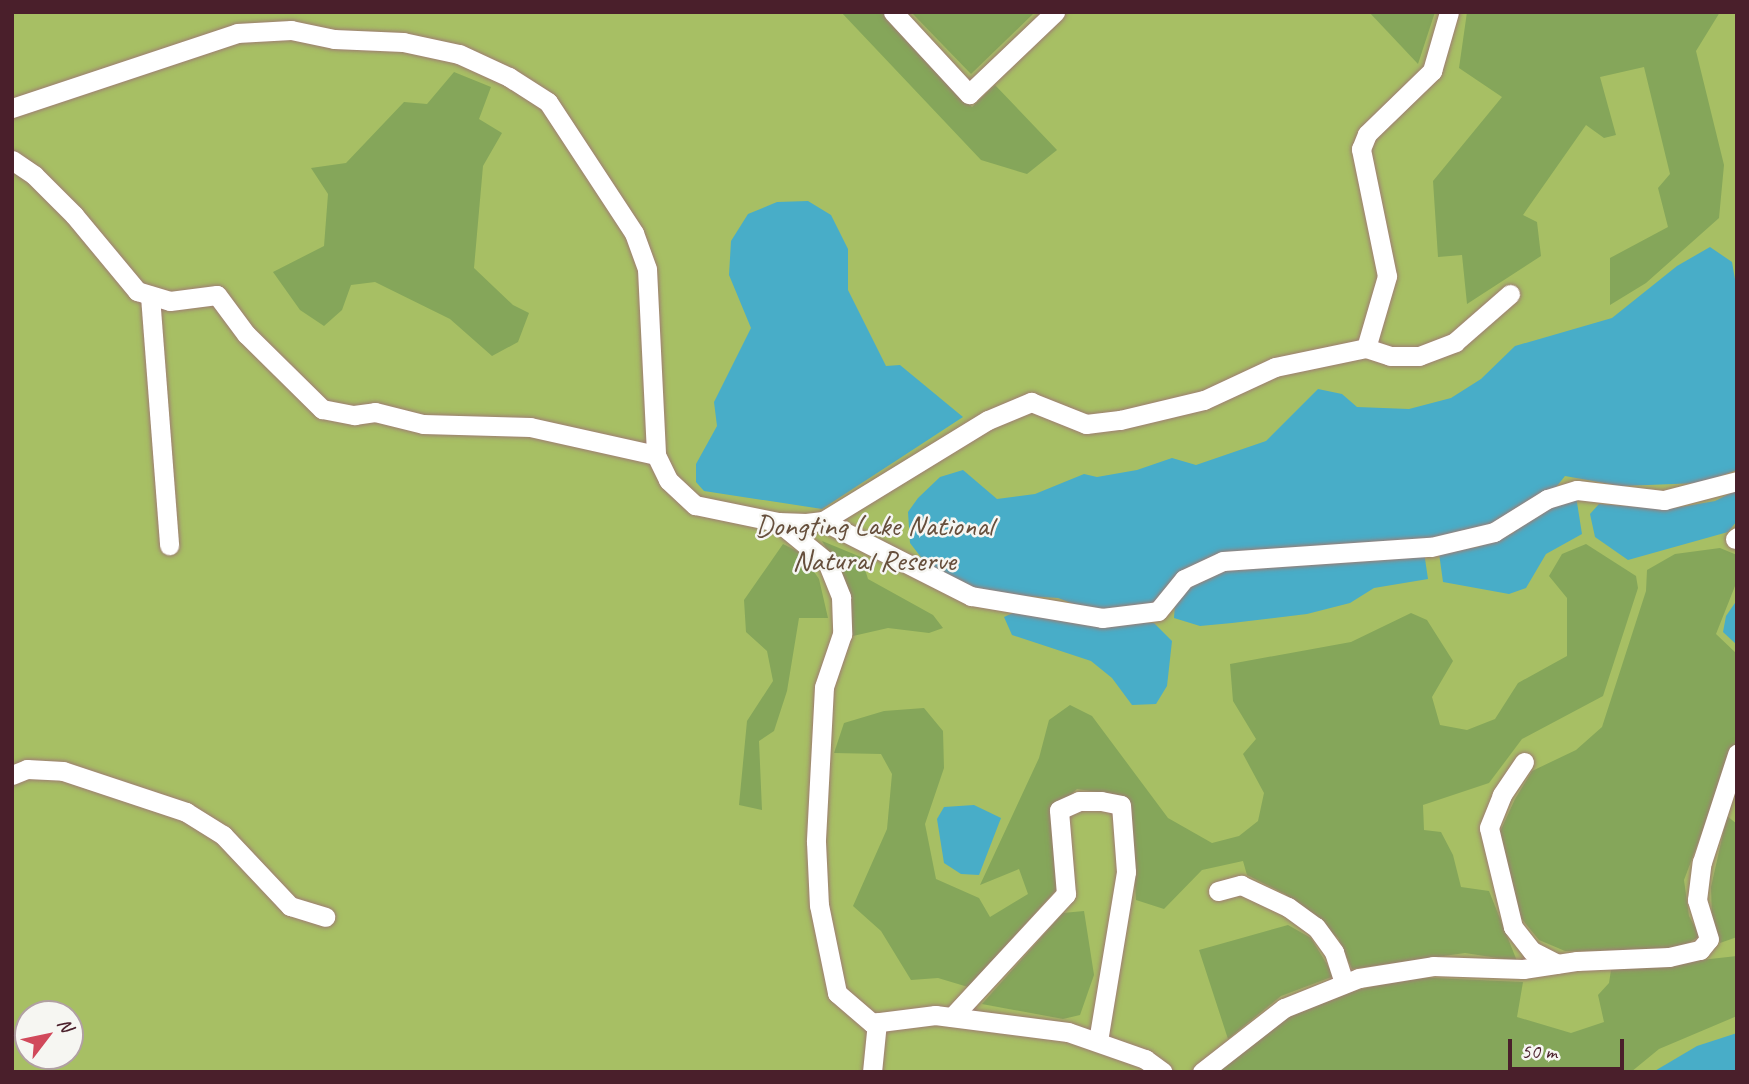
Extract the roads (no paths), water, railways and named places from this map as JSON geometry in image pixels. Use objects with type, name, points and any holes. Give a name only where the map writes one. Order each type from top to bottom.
[{"type":"street","points":[[893,12],[969,94],[1055,12]]},
{"type":"street","points":[[1366,348],[1387,276],[1361,149],[1367,134],[1432,72],[1449,12]]},
{"type":"street","points":[[12,108],[237,33],[291,30],[334,39],[404,41],[459,54],[509,77],[548,102],[634,233],[648,281],[656,455],[668,480],[695,505],[778,522],[824,521],[971,596],[1102,618],[1158,611],[1184,579],[1223,561],[1431,547],[1494,533],[1547,499],[1577,490],[1664,500],[1710,492],[1737,481]]},
{"type":"street","points":[[12,160],[34,174],[137,291],[170,301],[217,295],[246,334],[322,409],[354,415],[375,412],[423,424],[530,427],[656,455]]},
{"type":"street","points":[[824,521],[988,420],[1031,402],[1086,424],[1119,420],[1204,400],[1275,367],[1366,348],[1390,356],[1419,356],[1455,342],[1510,294]]},
{"type":"street","points":[[150,296],[169,545]]},
{"type":"street","points":[[778,522],[827,562],[841,597],[842,634],[824,687],[818,756],[819,905],[837,993],[851,1008],[877,1022],[902,1016],[952,1017],[1068,1032],[1145,1059],[1163,1072]]},
{"type":"street","points":[[1202,1072],[1284,1008],[1344,983],[1433,966],[1523,969],[1557,964],[1669,957],[1700,950],[1709,939],[1697,901],[1702,862],[1737,754]]},
{"type":"street","points":[[1524,762],[1502,795],[1489,828],[1513,927],[1532,951],[1557,964]]},
{"type":"street","points":[[12,775],[27,769],[63,771],[186,812],[223,835],[290,906],[325,917]]},
{"type":"street","points":[[952,1017],[1066,894],[1059,810],[1079,801],[1101,801],[1121,805],[1126,872],[1098,1042]]},
{"type":"street","points":[[1218,891],[1241,885],[1288,907],[1316,927],[1343,970],[1344,983]]},
{"type":"street","points":[[873,1072],[877,1022]]},
{"type":"water","points":[[808,201],[831,215],[848,249],[848,290],[886,366],[900,365],[963,417],[822,509],[704,491],[696,482],[696,464],[717,426],[714,402],[751,328],[729,275],[731,241],[748,214],[777,202]]},
{"type":"water","points":[[1710,247],[1732,262],[1737,291],[1737,470],[1701,483],[1621,486],[1565,476],[1553,491],[1495,525],[1427,543],[1252,550],[1143,610],[1100,614],[1058,598],[993,594],[966,586],[927,565],[910,543],[908,512],[918,498],[940,477],[963,470],[997,499],[1035,494],[1084,474],[1097,477],[1137,470],[1172,458],[1196,465],[1266,441],[1318,389],[1342,394],[1357,407],[1409,409],[1451,398],[1481,379],[1515,346],[1612,318],[1677,266]]},
{"type":"water","points":[[1737,490],[1737,521],[1728,532],[1628,560],[1595,537],[1590,514],[1599,504],[1669,509],[1715,501]]},
{"type":"water","points":[[1576,496],[1582,534],[1546,554],[1526,588],[1509,594],[1443,582],[1439,553],[1477,547],[1513,533],[1532,512]]},
{"type":"water","points":[[1424,552],[1428,579],[1374,588],[1350,603],[1307,614],[1200,626],[1174,618],[1175,603],[1188,583],[1226,565]]},
{"type":"water","points":[[1737,600],[1737,645],[1723,632],[1726,616]]},
{"type":"water","points":[[1015,612],[1154,623],[1172,641],[1167,686],[1156,704],[1132,705],[1112,678],[1091,661],[1012,635],[1004,617]]},
{"type":"water","points":[[974,805],[1001,818],[979,875],[961,874],[944,863],[937,819],[944,807]]},
{"type":"water","points":[[1737,1033],[1737,1072],[1653,1072],[1697,1046]]},
{"type":"park label","name":"Dongting Lake National Natural Reserve","points":[[874,542]]}]
